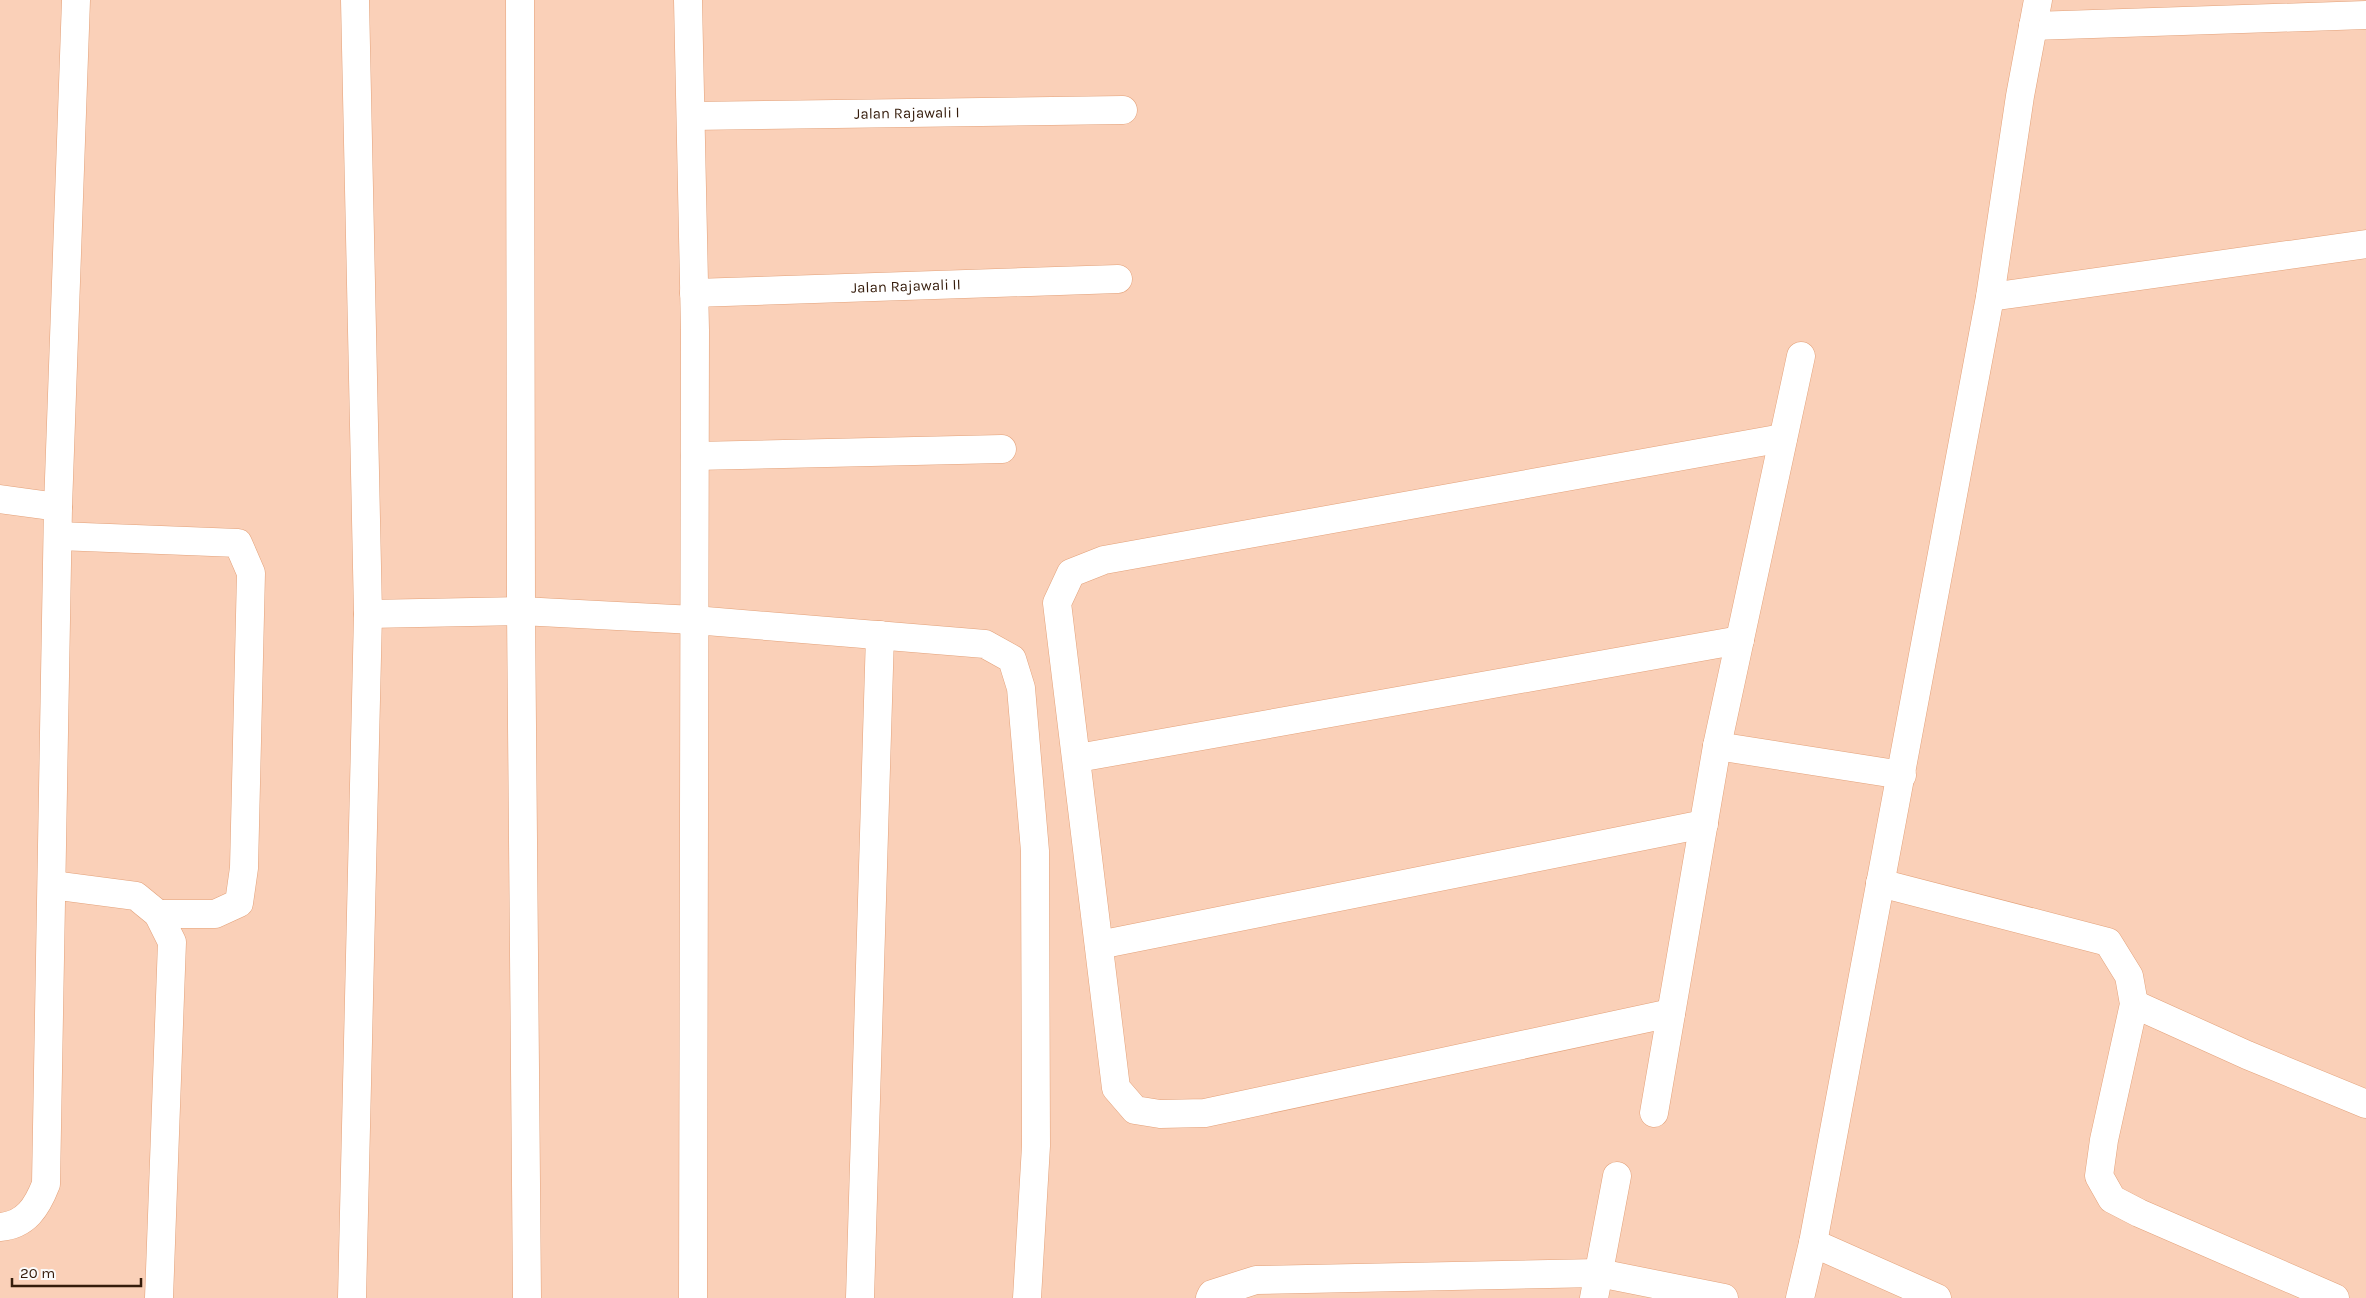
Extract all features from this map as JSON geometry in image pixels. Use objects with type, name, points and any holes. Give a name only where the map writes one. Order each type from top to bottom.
[{"type":"street","points":[[0,1227],[13,1226],[37,1207],[46,1184],[58,507],[76,0]]},
{"type":"street","points":[[352,1298],[368,614],[355,0]]},
{"type":"street","points":[[520,0],[521,611],[527,1298]]},
{"type":"street","points":[[688,0],[694,293],[695,456],[693,1298]]},
{"type":"street","points":[[1800,1298],[1813,1243],[1990,297],[2038,0]]},
{"type":"street","points":[[2033,26],[2366,15]]},
{"type":"street","name":"Jalan Rajawali I","points":[[691,116],[1123,110]]},
{"type":"street","points":[[1990,297],[2366,244]]},
{"type":"street","name":"Jalan Rajawali II","points":[[694,293],[1118,280]]},
{"type":"street","points":[[1654,1114],[1717,746],[1801,356]]},
{"type":"street","points":[[1671,1013],[1205,1113],[1160,1114],[1134,1110],[1116,1088],[1058,603],[1071,573],[1104,560],[1784,438]]},
{"type":"street","points":[[695,456],[1002,449]]},
{"type":"street","points":[[0,500],[58,507]]},
{"type":"street","points":[[58,536],[238,542],[251,573],[244,868],[239,903],[215,914],[158,914]]},
{"type":"street","points":[[368,614],[521,611],[694,620],[985,644],[1012,659],[1021,688],[1035,851],[1036,1146],[1027,1298]]},
{"type":"street","points":[[860,1298],[880,635]]},
{"type":"street","points":[[1078,758],[1740,640]]},
{"type":"street","points":[[1717,746],[1902,774]]},
{"type":"street","points":[[1100,945],[1704,824]]},
{"type":"street","points":[[1880,883],[2108,942],[2129,976],[2134,1004],[2104,1140],[2099,1176],[2112,1199],[2139,1213],[2335,1298]]},
{"type":"street","points":[[52,885],[136,896],[158,914],[172,942],[159,1298]]},
{"type":"street","points":[[2134,1004],[2247,1055],[2366,1104]]},
{"type":"street","points":[[1597,1285],[1617,1176]]},
{"type":"street","points":[[1813,1243],[1937,1298]]},
{"type":"street","points":[[1210,1298],[1212,1294],[1256,1280],[1597,1285],[1724,1298]]}]
